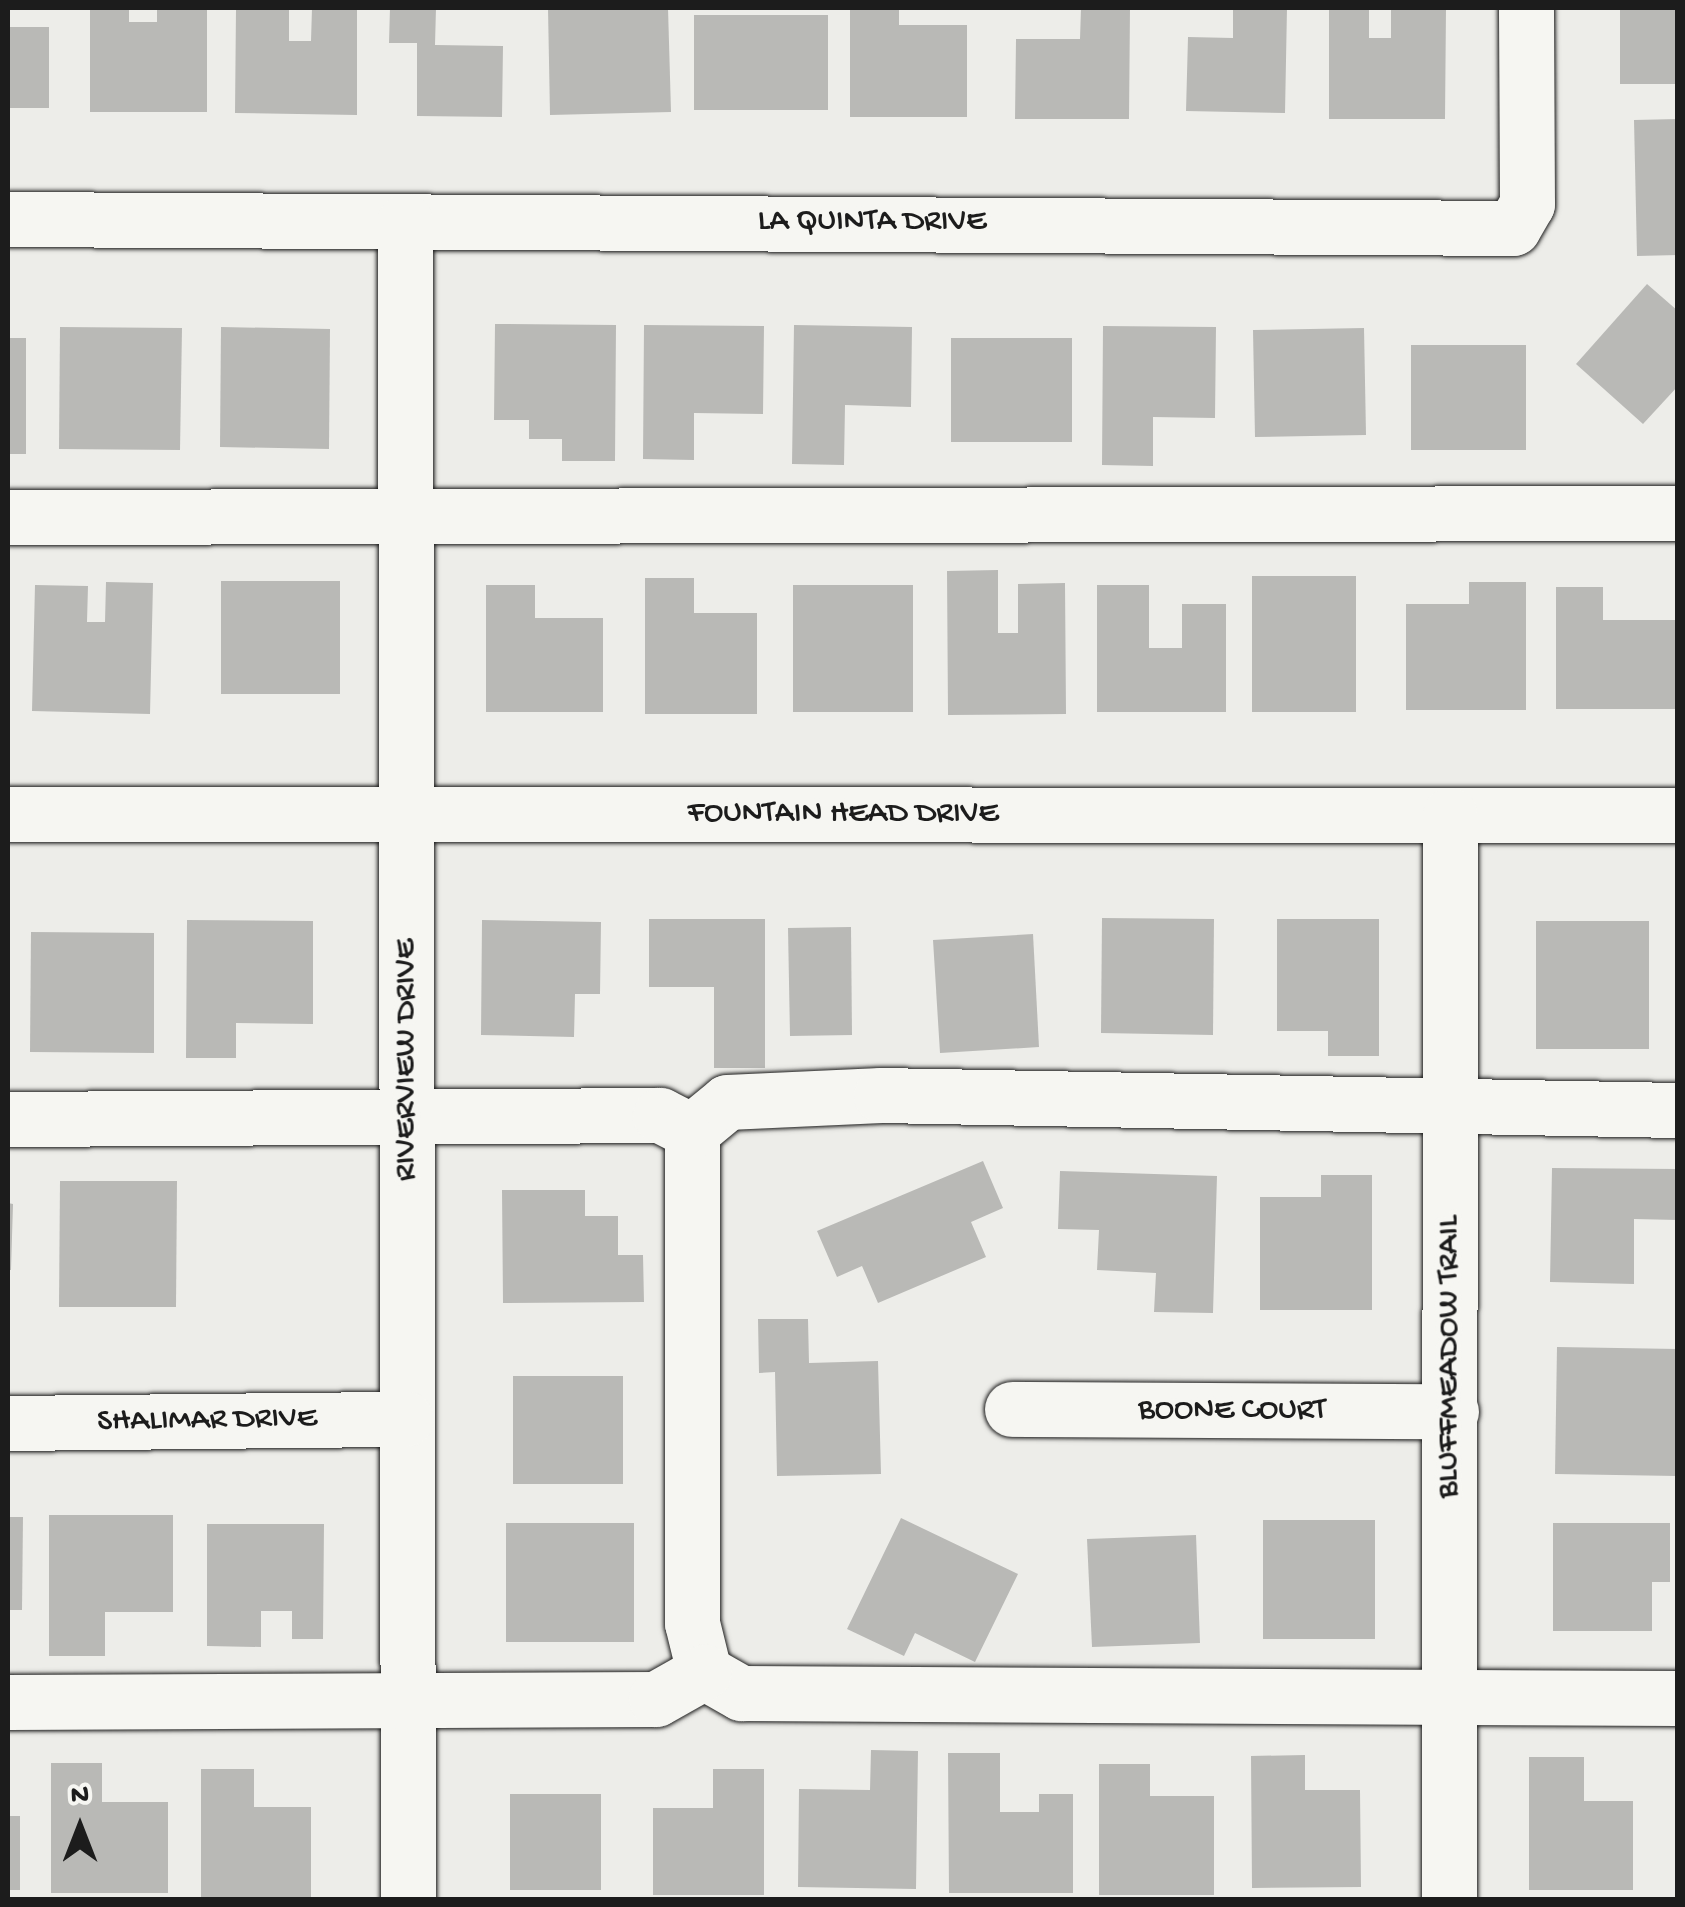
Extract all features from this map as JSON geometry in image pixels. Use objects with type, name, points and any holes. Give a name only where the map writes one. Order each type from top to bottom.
[{"type":"street","name":"LA QUINTA DRIVE","points":[[8,220],[1513,228],[1527,204],[1526,8]]},
{"type":"street","name":"RIVERVIEW DRIVE","points":[[405,220],[409,516],[408,1900]]},
{"type":"street","points":[[8,517],[1678,513]]},
{"type":"street","name":"FOUNTAIN HEAD DRIVE","points":[[8,814],[1678,814]]},
{"type":"street","name":"BLUFFMEADOW TRAIL","points":[[1449,1900],[1450,815]]},
{"type":"street","points":[[692,1131],[727,1102],[881,1096],[1449,1109],[1678,1110]]},
{"type":"street","points":[[8,1120],[660,1115],[692,1131]]},
{"type":"street","points":[[692,1131],[692,1623],[704,1672],[742,1693],[812,1697],[1678,1698]]},
{"type":"street","name":"BOONE COURT","points":[[1012,1409],[1451,1412]]},
{"type":"street","name":"SHALIMAR DRIVE","points":[[8,1423],[406,1419]]},
{"type":"street","points":[[8,1702],[656,1699],[704,1672]]},
{"type":"building","points":[[90,8],[129,8],[129,22],[157,22],[157,8],[207,8],[207,112],[90,112]]},
{"type":"building","points":[[236,8],[289,8],[289,41],[311,41],[312,8],[357,8],[357,115],[235,113]]},
{"type":"building","points":[[390,8],[436,8],[435,45],[503,46],[502,117],[417,116],[417,43],[389,43]]},
{"type":"building","points":[[548,8],[668,8],[671,112],[550,115]]},
{"type":"building","points":[[850,8],[899,8],[899,25],[967,25],[967,117],[850,117]]},
{"type":"building","points":[[1081,8],[1130,8],[1129,119],[1015,119],[1016,39],[1080,39]]},
{"type":"building","points":[[1233,8],[1287,8],[1285,113],[1186,111],[1188,37],[1233,38]]},
{"type":"building","points":[[1329,8],[1369,8],[1369,38],[1391,38],[1391,8],[1446,8],[1445,119],[1329,119]]},
{"type":"building","points":[[1620,8],[1678,8],[1678,84],[1620,84]]},
{"type":"building","points":[[694,15],[828,15],[828,110],[694,110]]},
{"type":"building","points":[[8,27],[49,27],[49,108],[8,108]]},
{"type":"building","points":[[1678,119],[1678,255],[1637,256],[1634,120]]},
{"type":"building","points":[[1647,284],[1678,311],[1678,386],[1643,424],[1576,364]]},
{"type":"building","points":[[495,324],[616,325],[615,461],[562,461],[562,439],[529,439],[529,420],[494,420]]},
{"type":"building","points":[[644,325],[764,326],[763,414],[694,413],[694,460],[643,459]]},
{"type":"building","points":[[794,325],[912,327],[911,407],[845,405],[844,465],[792,464]]},
{"type":"building","points":[[1103,326],[1216,327],[1215,418],[1153,417],[1153,466],[1102,465]]},
{"type":"building","points":[[60,327],[182,328],[180,450],[59,449]]},
{"type":"building","points":[[221,327],[330,329],[329,449],[220,447]]},
{"type":"building","points":[[1364,328],[1366,435],[1255,437],[1253,330]]},
{"type":"building","points":[[8,338],[26,338],[26,454],[8,454]]},
{"type":"building","points":[[951,338],[1072,338],[1072,442],[951,442]]},
{"type":"building","points":[[1411,345],[1526,345],[1526,450],[1411,450]]},
{"type":"building","points":[[998,570],[998,633],[1018,633],[1018,584],[1065,583],[1066,714],[948,715],[947,571]]},
{"type":"building","points":[[1252,576],[1356,576],[1356,712],[1252,712]]},
{"type":"building","points":[[645,578],[694,578],[694,613],[757,613],[757,714],[645,714]]},
{"type":"building","points":[[221,581],[340,581],[340,694],[221,694]]},
{"type":"building","points":[[106,582],[153,583],[150,714],[32,711],[35,585],[88,586],[87,622],[105,622]]},
{"type":"building","points":[[1469,582],[1526,582],[1526,710],[1406,710],[1406,604],[1469,604]]},
{"type":"building","points":[[486,585],[535,585],[535,618],[603,618],[603,712],[486,712]]},
{"type":"building","points":[[793,585],[913,585],[913,712],[793,712]]},
{"type":"building","points":[[1097,585],[1149,585],[1149,648],[1182,648],[1182,604],[1226,604],[1226,712],[1097,712]]},
{"type":"building","points":[[1556,587],[1603,587],[1603,620],[1678,620],[1678,709],[1556,709]]},
{"type":"building","points":[[1102,918],[1214,919],[1213,1035],[1101,1033]]},
{"type":"building","points":[[649,919],[765,919],[765,1068],[714,1068],[714,987],[649,987]]},
{"type":"building","points":[[1277,919],[1379,919],[1379,1056],[1328,1056],[1328,1031],[1277,1031]]},
{"type":"building","points":[[187,920],[313,921],[313,1024],[236,1023],[236,1058],[186,1058]]},
{"type":"building","points":[[482,920],[601,922],[600,994],[575,994],[574,1037],[481,1035]]},
{"type":"building","points":[[1536,921],[1649,921],[1649,1049],[1536,1049]]},
{"type":"building","points":[[851,927],[852,1035],[790,1036],[788,928]]},
{"type":"building","points":[[31,932],[154,933],[154,1053],[30,1052]]},
{"type":"building","points":[[1033,934],[1039,1047],[940,1053],[933,940]]},
{"type":"building","points":[[983,1161],[1003,1208],[971,1222],[986,1257],[878,1303],[862,1266],[837,1277],[817,1231]]},
{"type":"building","points":[[1552,1168],[1678,1169],[1678,1220],[1634,1219],[1634,1284],[1550,1282]]},
{"type":"building","points":[[1060,1171],[1217,1176],[1213,1313],[1154,1312],[1156,1273],[1097,1270],[1099,1230],[1058,1229]]},
{"type":"building","points":[[1321,1175],[1372,1175],[1372,1310],[1260,1310],[1260,1197],[1321,1197]]},
{"type":"building","points":[[60,1181],[177,1181],[176,1307],[59,1307]]},
{"type":"building","points":[[502,1190],[585,1190],[585,1216],[618,1216],[618,1255],[643,1255],[644,1302],[503,1303]]},
{"type":"building","points":[[8,1203],[13,1204],[11,1270],[8,1270]]},
{"type":"building","points":[[758,1319],[808,1319],[809,1363],[878,1361],[881,1474],[777,1476],[775,1372],[759,1373]]},
{"type":"building","points":[[1557,1347],[1678,1349],[1677,1476],[1555,1474]]},
{"type":"building","points":[[513,1376],[623,1376],[623,1484],[513,1484]]},
{"type":"building","points":[[49,1515],[173,1515],[173,1612],[105,1612],[105,1656],[49,1656]]},
{"type":"building","points":[[8,1517],[23,1517],[22,1610],[8,1610]]},
{"type":"building","points":[[901,1518],[1018,1574],[975,1662],[915,1633],[904,1656],[847,1629]]},
{"type":"building","points":[[1263,1520],[1375,1520],[1375,1639],[1263,1639]]},
{"type":"building","points":[[506,1523],[634,1523],[634,1642],[506,1642]]},
{"type":"building","points":[[1553,1523],[1670,1523],[1670,1582],[1652,1582],[1652,1631],[1553,1631]]},
{"type":"building","points":[[207,1524],[324,1524],[323,1639],[292,1639],[292,1611],[261,1611],[261,1647],[207,1646]]},
{"type":"building","points":[[1196,1535],[1200,1643],[1092,1647],[1087,1539]]},
{"type":"building","points":[[871,1750],[918,1751],[916,1889],[798,1887],[799,1789],[870,1790]]},
{"type":"building","points":[[948,1753],[1000,1753],[1000,1812],[1039,1812],[1039,1794],[1073,1794],[1073,1893],[949,1893]]},
{"type":"building","points":[[1305,1755],[1305,1790],[1360,1790],[1361,1887],[1252,1888],[1251,1756]]},
{"type":"building","points":[[1529,1757],[1584,1757],[1584,1801],[1633,1801],[1633,1890],[1529,1890]]},
{"type":"building","points":[[51,1763],[102,1763],[102,1802],[168,1802],[168,1893],[51,1893]]},
{"type":"building","points":[[1099,1764],[1150,1764],[1150,1796],[1214,1796],[1214,1895],[1099,1895]]},
{"type":"building","points":[[201,1769],[254,1769],[254,1807],[311,1807],[311,1898],[201,1898]]},
{"type":"building","points":[[713,1769],[764,1769],[764,1895],[653,1895],[653,1808],[713,1808]]},
{"type":"building","points":[[510,1794],[601,1794],[601,1890],[510,1890]]},
{"type":"building","points":[[8,1816],[20,1816],[20,1890],[8,1890]]}]
